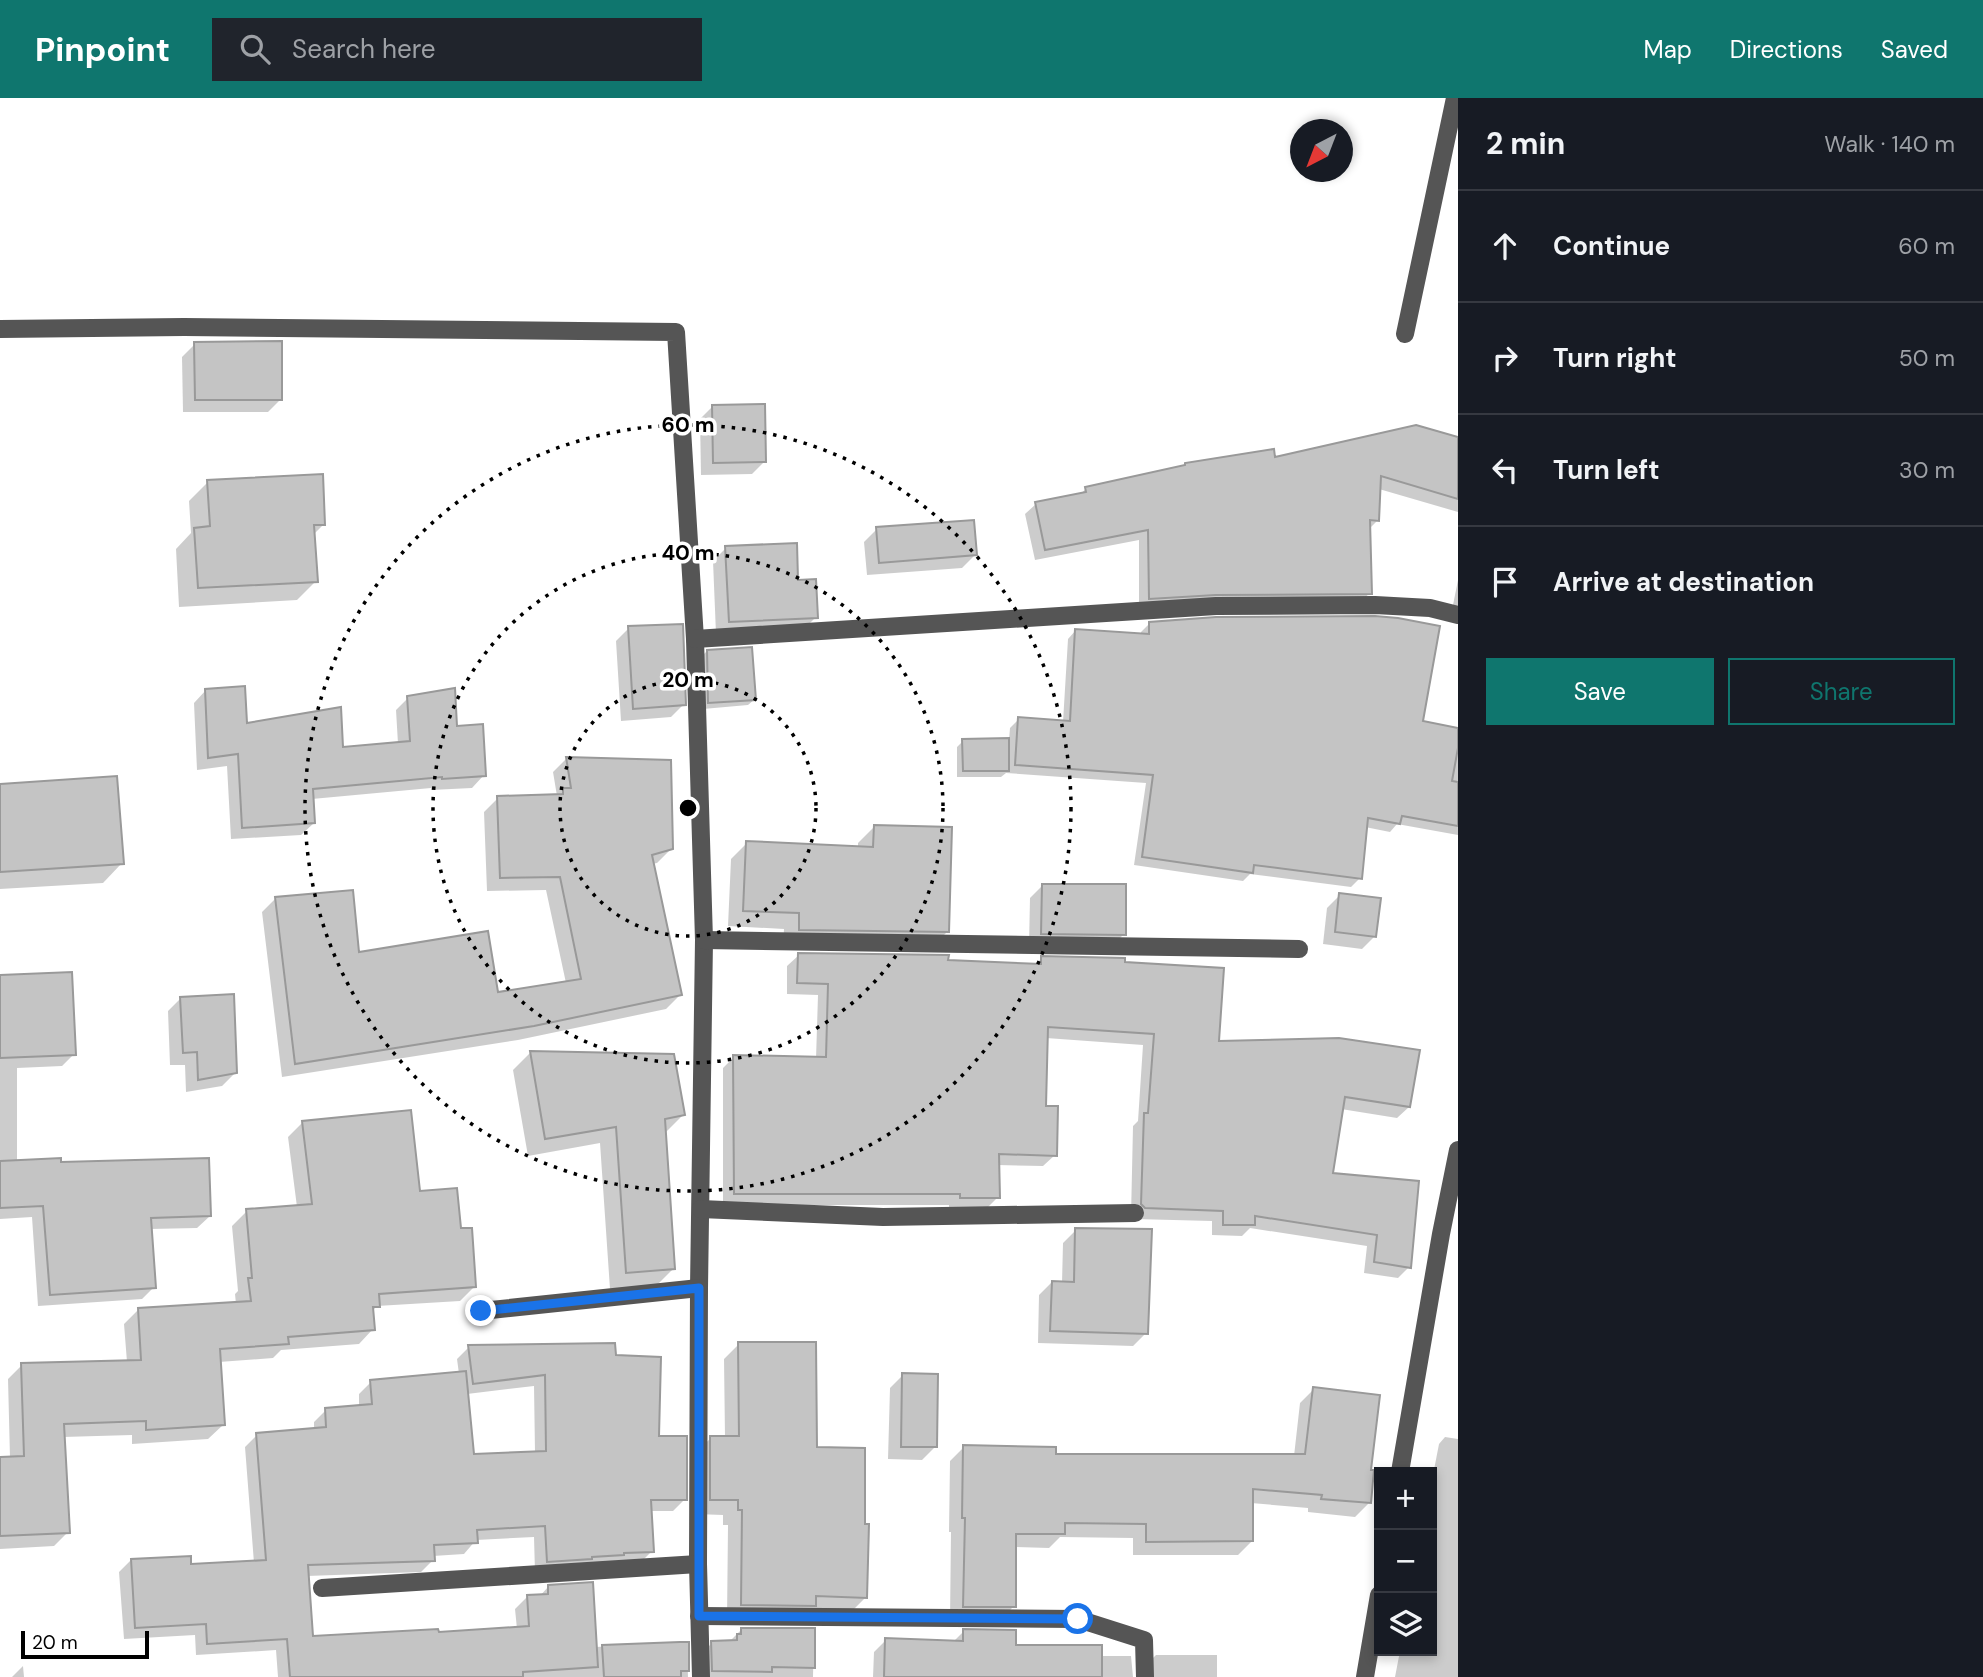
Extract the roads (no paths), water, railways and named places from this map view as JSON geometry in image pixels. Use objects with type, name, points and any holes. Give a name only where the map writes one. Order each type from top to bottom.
[{"type":"street","points":[[1405,334],[1455,98]]},
{"type":"street","points":[[0,329],[198,327],[676,332],[695,639],[704,940],[699,1288],[698,1564],[701,1677]]},
{"type":"street","points":[[695,639],[1216,607],[1375,605],[1430,608],[1458,615]]},
{"type":"street","points":[[704,940],[1299,949]]},
{"type":"street","points":[[1401,1467],[1458,1150]]},
{"type":"street","points":[[701,1209],[883,1217],[1135,1213]]},
{"type":"street","points":[[481,1311],[699,1288]]},
{"type":"street","points":[[322,1588],[698,1564]]},
{"type":"street","points":[[699,1616],[1078,1619],[1144,1640],[1145,1677]]},
{"type":"street","points":[[1365,1677],[1374,1624]]}]
